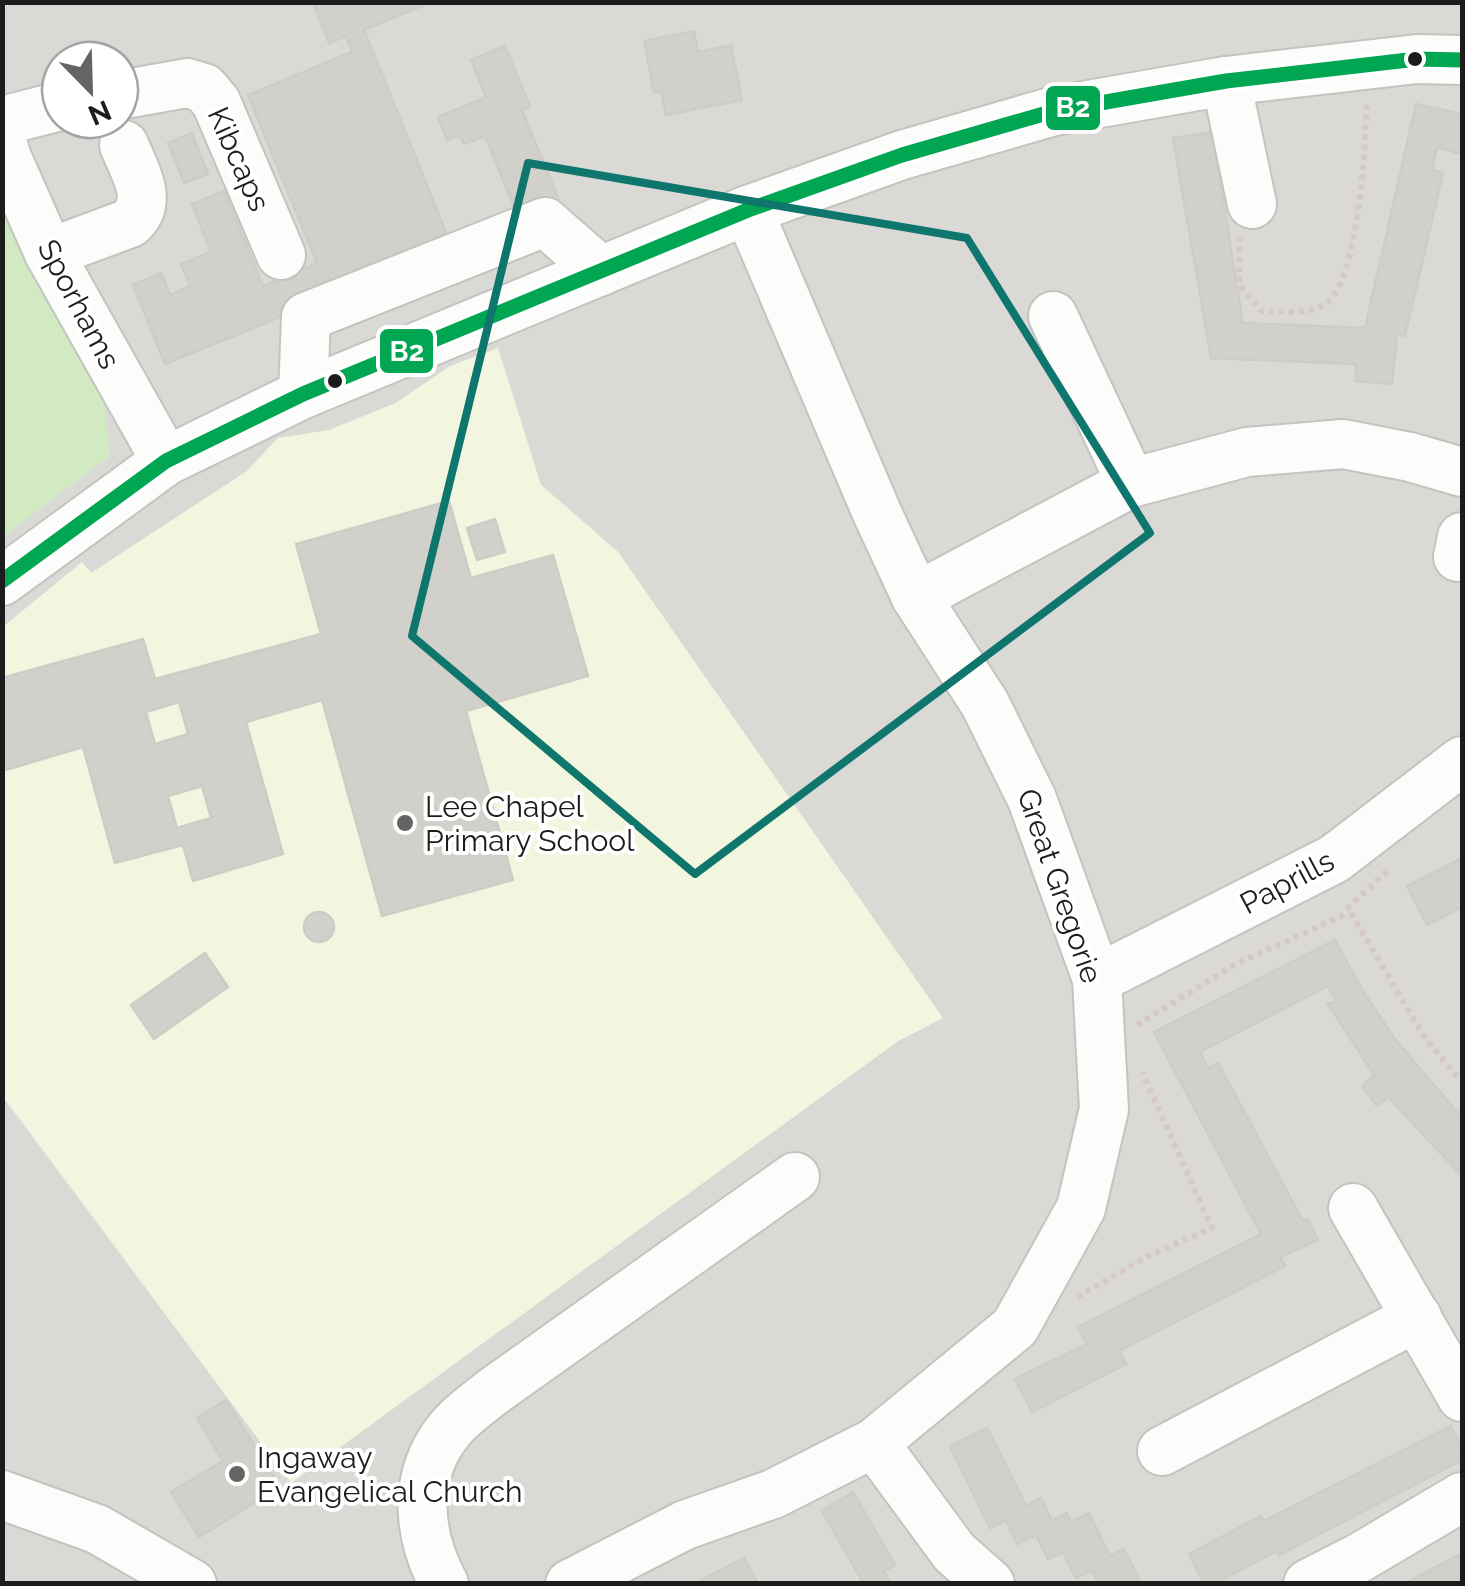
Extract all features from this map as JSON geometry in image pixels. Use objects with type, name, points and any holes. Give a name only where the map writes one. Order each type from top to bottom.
[{"type":"street","points":[[2,581],[166,462],[303,394],[748,210],[902,154],[1054,112],[1226,81],[1416,59],[1462,60]]},
{"type":"street","points":[[1226,81],[1246,216]]},
{"type":"street","name":"Kibcaps","points":[[140,92],[187,84],[204,88],[216,102],[281,255]]},
{"type":"street","points":[[4,145],[40,120]]},
{"type":"street","points":[[49,253],[130,223],[137,216],[142,192],[124,144]]},
{"type":"street","name":"Sporhams","points":[[4,145],[49,253],[166,462]]},
{"type":"street","name":"Great Gregorie","points":[[570,1584],[685,1525],[773,1494],[874,1443],[1015,1327],[1081,1208],[1104,1109],[1098,979],[1032,799],[985,704],[916,597],[748,210]]},
{"type":"street","points":[[303,394],[306,317],[546,222],[600,271]]},
{"type":"street","points":[[1054,316],[1130,483]]},
{"type":"street","points":[[916,597],[1130,483],[1247,452],[1343,444],[1410,456],[1462,472]]},
{"type":"street","name":"Paprills","points":[[1098,979],[1334,859],[1462,761]]},
{"type":"street","points":[[444,1584],[430,1556],[422,1517],[425,1477],[436,1446],[453,1425],[492,1393],[795,1177]]},
{"type":"street","points":[[1353,1208],[1462,1397]]},
{"type":"street","points":[[1162,1451],[1417,1318]]},
{"type":"street","points":[[874,1443],[954,1552],[990,1584]]},
{"type":"street","points":[[2,1495],[97,1529],[192,1584]]},
{"type":"street","points":[[1308,1584],[1462,1497]]},
{"type":"path","points":[[1246,216],[1238,285],[1261,310],[1319,309],[1334,298],[1356,231],[1365,168],[1367,88]]},
{"type":"path","points":[[1392,867],[1348,908],[1424,1038],[1462,1082]]},
{"type":"path","points":[[1125,1034],[1234,965],[1350,912]]},
{"type":"path","points":[[1070,1301],[1148,1256],[1212,1228],[1141,1069]]},
{"type":"highlighted area","points":[[528,163],[967,238],[1150,533],[695,874],[412,636]]},
{"type":"shaded area","points":[[3,3],[1462,3],[1462,1583],[3,1583],[2,1096],[291,1482],[898,1041],[942,1018],[618,552],[541,485],[450,366],[396,403],[328,431],[278,438],[248,471],[91,574],[81,563],[3,627],[3,537],[110,455],[3,187]],"holes":[[[226,1400],[279,1487],[199,1536],[172,1492],[223,1461],[197,1418]]]},
{"type":"shaded area","points":[[742,102],[755,168],[682,187],[666,116]]},
{"type":"shaded area","points":[[545,233],[567,256],[317,357],[319,325]]},
{"type":"shaded area","name":"Lee Chapel Primary School","points":[[498,348],[541,485],[618,552],[943,1018],[898,1041],[291,1483],[3,1096],[3,627],[82,562],[91,573],[247,471],[278,438],[329,430],[396,403],[450,366]]},
{"type":"green space","points":[[3,187],[12,190],[105,406],[110,456],[3,537]]},
{"type":"building","points":[[313,2],[431,2],[364,30],[452,247],[165,364],[133,285],[161,273],[170,295],[190,286],[181,264],[211,252],[192,204],[224,191],[263,286],[317,263],[248,95],[352,52],[346,36],[329,43]]},
{"type":"building","points":[[694,31],[698,52],[731,45],[742,100],[666,115],[661,91],[654,92],[644,41]]},
{"type":"building","points":[[505,46],[530,107],[522,110],[561,205],[520,222],[485,136],[464,144],[460,135],[447,140],[438,117],[486,97],[471,60]]},
{"type":"building","points":[[1416,104],[1462,114],[1462,154],[1437,147],[1432,170],[1443,173],[1405,336],[1397,334],[1392,384],[1356,381],[1356,364],[1211,358],[1173,138],[1212,132],[1243,323],[1365,328]]},
{"type":"building","points":[[192,133],[208,174],[184,183],[168,143]]},
{"type":"building","points":[[449,501],[471,578],[553,555],[588,676],[466,711],[513,880],[382,916],[322,700],[246,722],[283,854],[193,881],[183,845],[115,863],[83,747],[2,771],[2,678],[143,639],[155,679],[321,634],[296,544]],"holes":[[[179,702],[188,734],[155,744],[146,712]],[[202,786],[211,818],[177,828],[168,796]]]},
{"type":"building","points":[[495,519],[505,552],[477,560],[467,528]]},
{"type":"building","points":[[1462,858],[1462,907],[1427,925],[1407,886]]},
{"type":"building","points":[[319,912],[330,916],[334,927],[330,938],[319,942],[308,938],[304,927],[308,916]]},
{"type":"building","points":[[1335,940],[1395,1039],[1462,1118],[1462,1176],[1388,1097],[1377,1106],[1362,1086],[1374,1075],[1328,1004],[1336,1001],[1328,986],[1200,1052],[1208,1068],[1218,1063],[1303,1221],[1308,1219],[1318,1240],[1280,1257],[1285,1266],[1119,1351],[1126,1364],[1032,1412],[1015,1379],[1087,1344],[1078,1327],[1261,1234],[1154,1032]]},
{"type":"building","points":[[205,953],[228,987],[154,1039],[131,1005]]},
{"type":"building","name":"Ingaway Evangelical Church","points":[[226,1400],[280,1487],[199,1537],[171,1492],[223,1461],[197,1418]]},
{"type":"building","points":[[1451,1426],[1462,1448],[1462,1460],[1279,1555],[1277,1551],[1214,1584],[1204,1584],[1189,1554],[1261,1516],[1264,1521]]},
{"type":"building","points":[[987,1428],[1026,1506],[1041,1498],[1052,1521],[1067,1513],[1071,1522],[1089,1513],[1110,1556],[1124,1549],[1139,1579],[1129,1584],[1098,1584],[1092,1570],[1076,1578],[1063,1552],[1048,1559],[1036,1535],[1017,1544],[1006,1520],[990,1528],[950,1446]]},
{"type":"building","points":[[853,1492],[895,1565],[884,1571],[891,1584],[864,1584],[822,1511]]},
{"type":"building","points":[[1462,1553],[1462,1584],[1404,1584]]},
{"type":"building","points":[[744,1558],[758,1584],[694,1584]]},
{"type":"transit line","name":"B2","points":[[2,581],[166,461],[303,394],[748,210],[902,155],[1054,111],[1226,81],[1417,59],[1462,60]]},
{"type":"place","name":"Lee Chapel Primary School","points":[[405,823]]},
{"type":"place","name":"Ingaway Evangelical Church","points":[[237,1474]]}]
